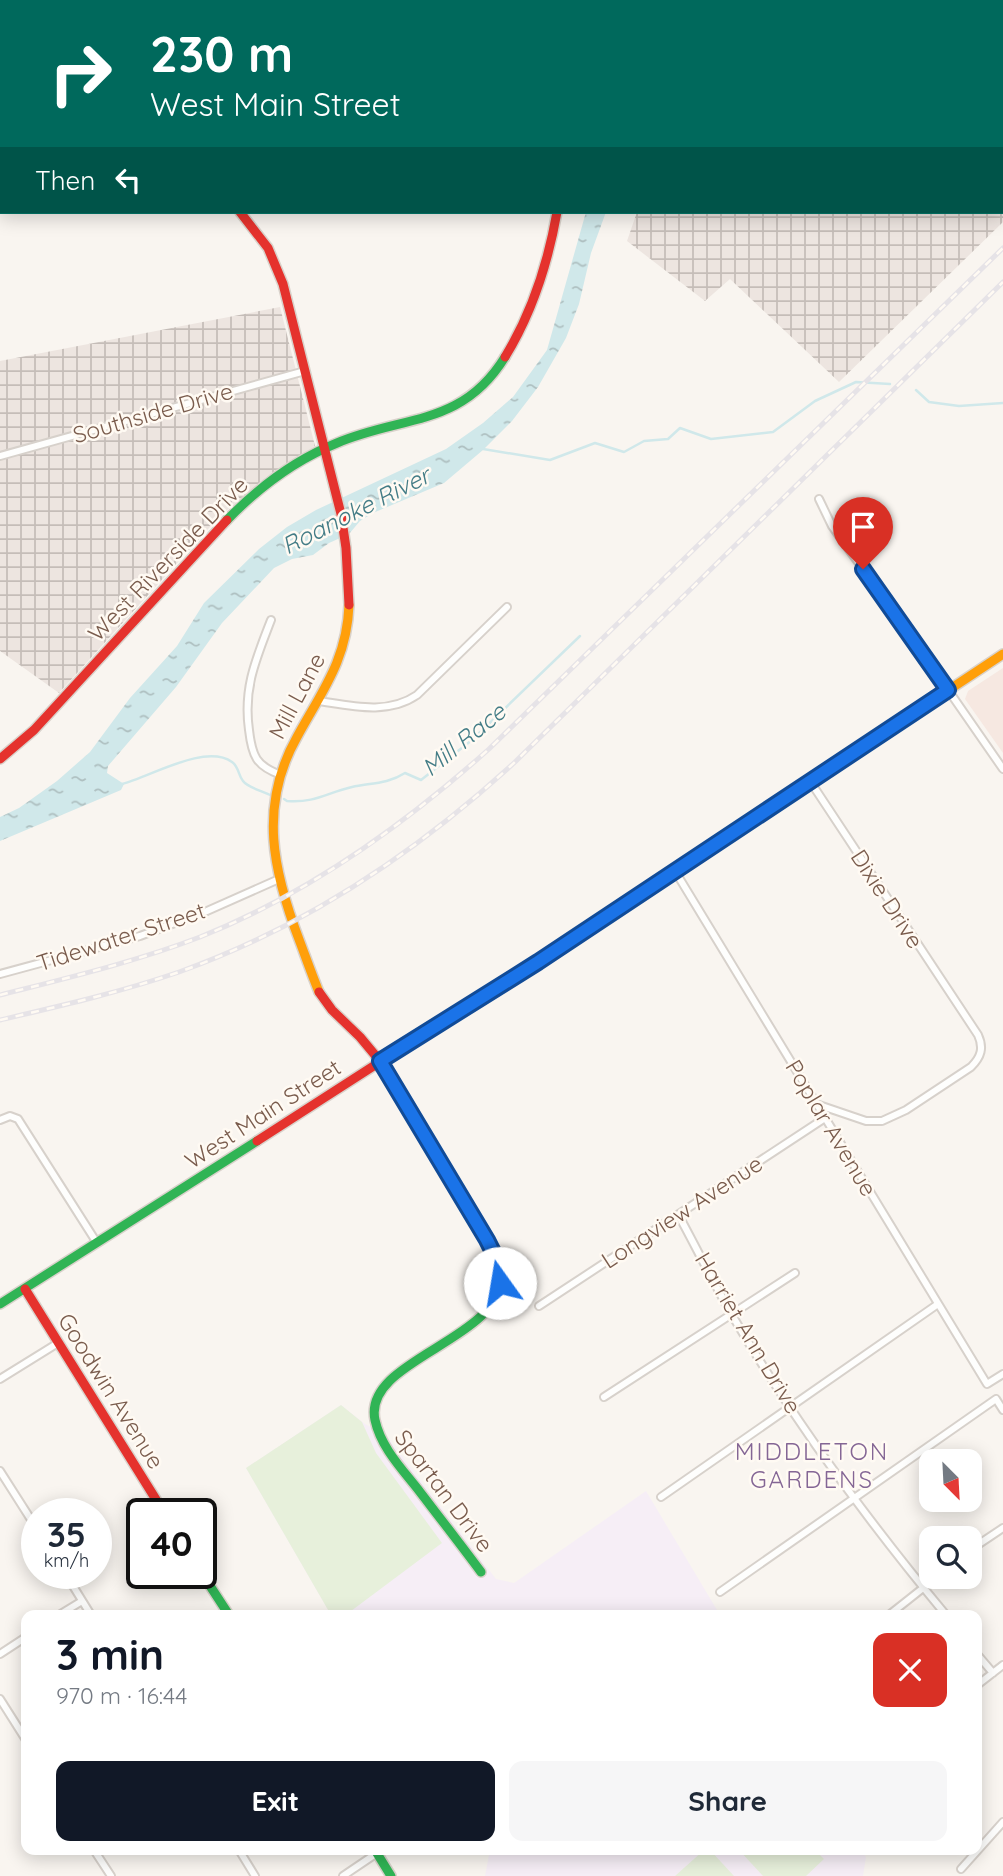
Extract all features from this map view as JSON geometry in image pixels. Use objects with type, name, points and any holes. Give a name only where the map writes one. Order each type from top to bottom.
[{"type":"street","name":"Mill Lane","points":[[242,214],[263,239],[278,269],[333,480],[350,592],[347,630],[337,667],[297,736],[276,794],[272,831],[278,879],[320,994],[331,1010],[364,1040],[380,1061]]},
{"type":"street","name":"West Riverside Drive","points":[[0,759],[34,730],[234,513],[276,478],[324,448],[448,410],[467,401],[486,385],[503,361],[531,304],[550,250],[557,214]]},
{"type":"street","name":"Southside Drive","points":[[0,456],[305,371]]},
{"type":"street","points":[[819,499],[832,526],[1003,769]]},
{"type":"street","points":[[319,701],[375,707],[400,705],[416,695],[506,607]]},
{"type":"street","points":[[271,620],[254,664],[246,705],[253,752],[262,767],[281,775]]},
{"type":"street","name":"West Main Street","points":[[0,1304],[538,962],[1003,654]]},
{"type":"street","name":"Dixie Drive","points":[[810,781],[981,1041],[980,1058],[971,1067],[893,1117],[873,1122],[847,1116],[817,1104]]},
{"type":"street","name":"Poplar Avenue","points":[[675,872],[987,1384],[1003,1374]]},
{"type":"street","name":"Tidewater Street","points":[[0,974],[139,936],[206,911],[278,879]]},
{"type":"street","name":"Spartan Drive","points":[[380,1061],[492,1249],[499,1271],[499,1290],[489,1310],[392,1378],[377,1398],[374,1417],[375,1427],[383,1444],[481,1572]]},
{"type":"street","points":[[0,1120],[10,1116],[18,1119],[97,1243]]},
{"type":"street","name":"Longview Avenue","points":[[539,1306],[825,1118]]},
{"type":"street","name":"Harriet Ann Drive","points":[[679,1216],[732,1314],[791,1407],[919,1583]]},
{"type":"street","points":[[604,1397],[795,1273]]},
{"type":"street","name":"Goodwin Avenue","points":[[25,1289],[155,1498]]},
{"type":"street","points":[[661,1497],[938,1304]]},
{"type":"street","points":[[0,1379],[58,1343]]},
{"type":"street","points":[[720,1592],[996,1399],[1003,1410]]},
{"type":"street","points":[[0,1471],[21,1504]]},
{"type":"street","points":[[982,1542],[1003,1528]]},
{"type":"street","points":[[75,1589],[88,1610]]},
{"type":"street","points":[[212,1589],[226,1610]]},
{"type":"street","points":[[895,1610],[922,1589]]},
{"type":"street","name":"Harriet Ann Drive","points":[[924,1589],[942,1610]]},
{"type":"street","points":[[67,1610],[82,1601]]},
{"type":"street","points":[[0,1654],[21,1640]]},
{"type":"street","points":[[982,1660],[993,1673]]},
{"type":"street","points":[[982,1681],[1003,1665]]},
{"type":"street","points":[[0,1699],[3,1711],[21,1734]]},
{"type":"street","points":[[982,1846],[1003,1822]]},
{"type":"street","points":[[97,1855],[111,1876]]},
{"type":"street","points":[[242,1855],[255,1876]]},
{"type":"street","points":[[343,1876],[372,1855]]},
{"type":"street","points":[[378,1855],[391,1876]]},
{"type":"street","points":[[961,1869],[974,1855]]},
{"type":"shaded area","points":[[636,214],[1003,214],[1003,222],[839,382],[730,279],[705,301],[627,241]]},
{"type":"shaded area","points":[[280,307],[315,446],[266,477],[219,517],[59,693],[0,651],[0,361]]},
{"type":"shaded area","points":[[1003,668],[1003,753],[965,699],[968,691]]},
{"type":"shaded area","points":[[341,1405],[365,1424],[385,1434],[496,1579],[514,1583],[646,1491],[717,1610],[328,1610],[246,1468]]},
{"type":"shaded area","points":[[489,1855],[866,1857],[863,1876],[485,1876]]},
{"type":"green space","points":[[341,1405],[362,1422],[376,1453],[442,1543],[352,1610],[328,1610],[246,1468]]},
{"type":"green space","points":[[698,1855],[715,1855],[734,1876],[675,1876]]},
{"type":"green space","points":[[744,1855],[820,1855],[824,1859],[806,1876],[763,1876]]},
{"type":"water","name":"Roanoke River","points":[[585,214],[605,214],[591,253],[579,304],[566,338],[538,387],[512,421],[444,483],[373,513],[360,521],[349,534],[329,543],[313,555],[292,559],[274,568],[222,623],[176,687],[108,766],[107,773],[124,784],[121,790],[0,841],[0,817],[19,808],[57,781],[90,752],[130,698],[177,646],[204,603],[259,549],[287,527],[316,510],[446,449],[483,423],[513,397],[547,350]]},
{"type":"waterway","name":"Mill Race","points":[[483,449],[550,460],[595,443],[624,452],[644,441],[668,439],[680,428],[711,439],[773,432],[815,401],[856,382],[890,384]]},
{"type":"waterway","name":"Mill Race","points":[[916,390],[929,402],[959,406],[1003,403]]},
{"type":"waterway","name":"Mill Race","points":[[284,799],[313,799],[352,787],[386,781],[405,773],[421,780],[472,740],[580,636]]},
{"type":"waterway","name":"Mill Race","points":[[122,784],[177,763],[207,756],[221,757],[234,764],[245,783],[272,796]]},
{"type":"railway","points":[[0,995],[126,962],[200,937],[240,920],[353,856],[423,805],[489,749],[1003,248]]},
{"type":"railway","points":[[0,1020],[135,986],[226,954],[315,910],[399,856],[478,795],[515,762],[1003,282]]},
{"type":"traffic: fast","points":[[227,520],[278,476],[321,450],[361,434],[450,408],[470,396],[488,380],[505,357]]},
{"type":"traffic: fast","points":[[0,1304],[257,1141]]},
{"type":"traffic: fast","points":[[477,1223],[499,1269],[495,1298],[480,1317],[459,1334],[390,1381],[377,1399],[375,1420],[382,1440],[393,1458],[481,1572]]},
{"type":"traffic: fast","points":[[212,1589],[226,1610]]},
{"type":"traffic: fast","points":[[378,1855],[391,1876]]},
{"type":"traffic: slow","points":[[319,992],[283,890],[277,865],[274,814],[277,788],[285,763],[338,659],[344,642],[349,605]]},
{"type":"traffic: slow","points":[[644,892],[1003,654]]},
{"type":"traffic: jam","points":[[242,214],[268,248],[283,284],[341,514],[349,605]]},
{"type":"traffic: jam","points":[[505,357],[538,287],[557,214]]},
{"type":"traffic: jam","points":[[0,759],[34,730],[227,520]]},
{"type":"traffic: jam","points":[[257,1141],[644,892]]},
{"type":"traffic: jam","points":[[319,992],[332,1010],[380,1061],[477,1223]]},
{"type":"traffic: jam","points":[[25,1289],[155,1498]]},
{"type":"district","name":"MIDDLETON GARDENS","points":[[812,1466]]},
{"type":"route","points":[[500,1283],[496,1258],[487,1240],[380,1061],[610,915],[948,690],[863,569]]}]
